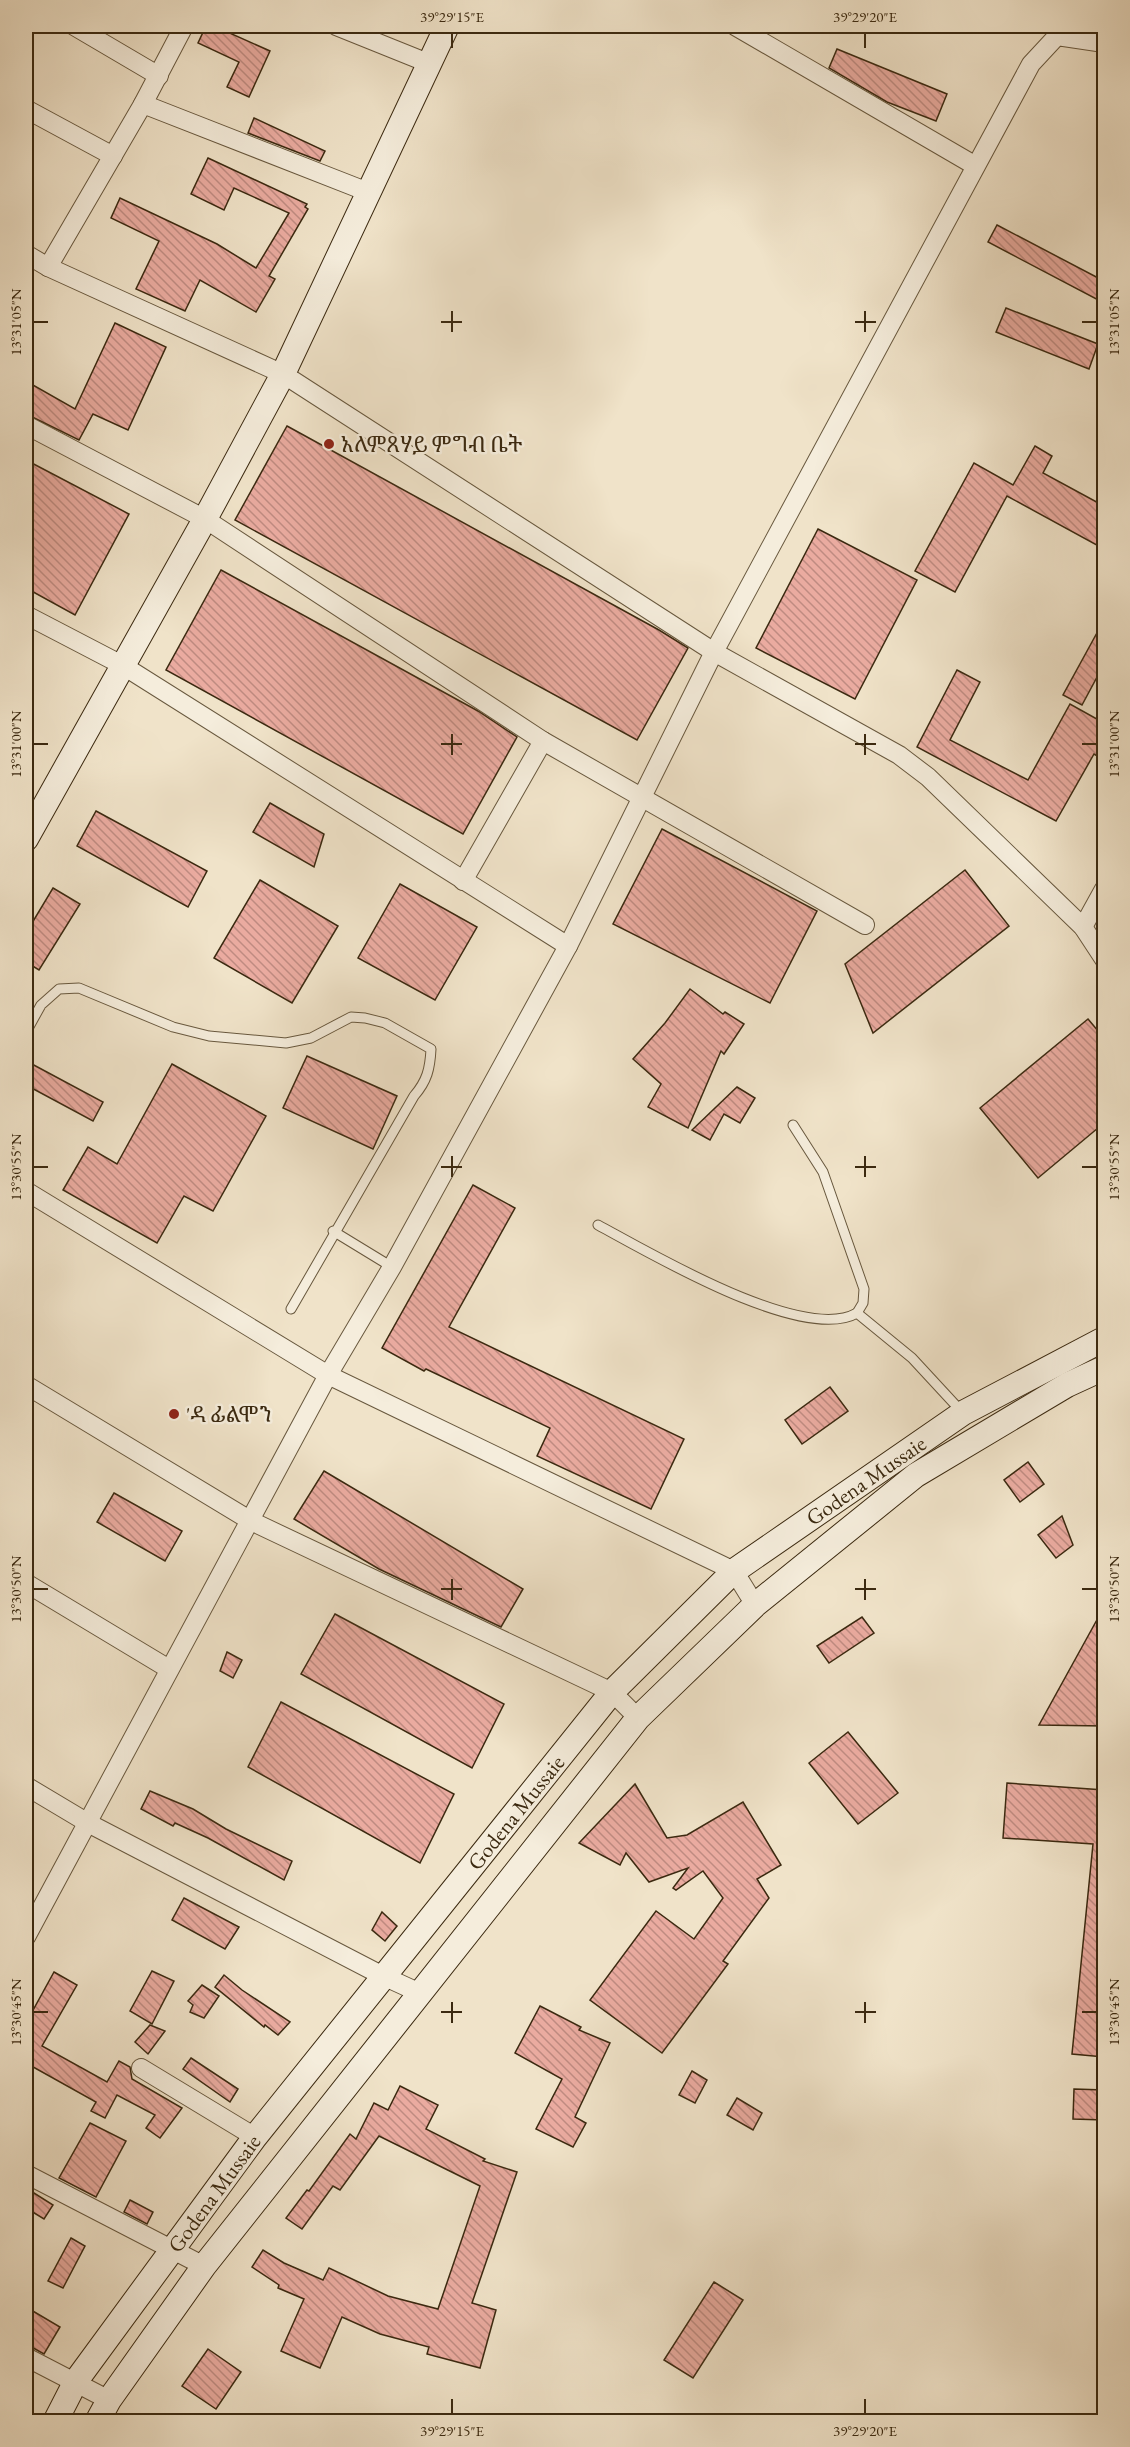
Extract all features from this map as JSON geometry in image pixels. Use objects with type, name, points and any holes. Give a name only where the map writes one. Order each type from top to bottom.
[{"type":"street","points":[[74,26],[159,76]]},
{"type":"street","points":[[48,267],[159,76],[184,26]]},
{"type":"street","points":[[336,26],[428,63]]},
{"type":"street","points":[[26,839],[33,810],[122,665],[205,519],[283,374],[447,26]]},
{"type":"street","points":[[735,26],[974,165]]},
{"type":"street","points":[[26,1937],[328,1375],[392,1267],[567,946],[714,652],[974,165],[1031,64],[1045,46],[1057,36],[1104,43]]},
{"type":"street","points":[[143,104],[368,192]]},
{"type":"street","points":[[26,109],[113,156]]},
{"type":"street","points":[[26,254],[48,267],[283,374],[714,652],[899,755],[928,777],[1083,927],[1104,959]]},
{"type":"street","points":[[26,425],[205,519],[543,741],[865,925]]},
{"type":"street","points":[[26,615],[122,665],[567,946]]},
{"type":"street","points":[[463,881],[543,741]]},
{"type":"street","points":[[1083,927],[1104,889]]},
{"type":"street","points":[[26,1191],[328,1375],[734,1571],[755,1605]]},
{"type":"street","name":"Godena Mussaie","points":[[55,2421],[76,2382],[172,2247],[255,2138],[612,1692],[734,1571],[963,1413],[1104,1339]]},
{"type":"street","points":[[1057,1363],[1067,1385]]},
{"type":"street","name":"Godena Mussaie","points":[[97,2421],[109,2400],[204,2266],[638,1718],[755,1605],[916,1475],[1067,1385],[1104,1368]]},
{"type":"street","points":[[26,1385],[251,1521],[612,1692],[638,1718]]},
{"type":"street","points":[[26,1582],[170,1669]]},
{"type":"street","points":[[26,1786],[88,1823],[420,1993]]},
{"type":"street","points":[[141,2068],[255,2138]]},
{"type":"street","points":[[26,2174],[172,2247],[204,2266]]},
{"type":"street","points":[[26,2357],[109,2400]]},
{"type":"lane","points":[[26,1032],[41,1005],[59,989],[79,988],[173,1028],[209,1036],[286,1043],[310,1038],[351,1017],[385,1023],[430,1049],[430,1068],[425,1083],[414,1096],[333,1231],[291,1309]]},
{"type":"lane","points":[[598,1225],[708,1284],[762,1304],[810,1319],[838,1320],[857,1312],[863,1303],[864,1289],[823,1172],[793,1125]]},
{"type":"lane","points":[[333,1231],[392,1267]]},
{"type":"lane","points":[[857,1312],[912,1358],[963,1413]]},
{"type":"building","points":[[206,26],[214,26],[270,51],[249,97],[227,87],[239,62],[198,43]]},
{"type":"building","points":[[837,49],[947,94],[936,121],[887,102],[829,68]]},
{"type":"building","points":[[254,118],[325,151],[320,161],[248,133]]},
{"type":"building","points":[[208,158],[307,204],[305,207],[308,209],[269,276],[275,279],[256,312],[200,280],[185,311],[136,289],[159,241],[111,218],[120,198],[217,244],[256,268],[289,213],[234,188],[224,210],[191,194]]},
{"type":"building","points":[[997,225],[1104,281],[1104,303],[988,242]]},
{"type":"building","points":[[1006,308],[1098,344],[1089,369],[996,332]]},
{"type":"building","points":[[115,323],[166,347],[128,430],[93,414],[79,440],[26,414],[26,381],[75,409]]},
{"type":"building","points":[[287,426],[688,648],[637,740],[235,520]]},
{"type":"building","points":[[1035,446],[1052,456],[1043,473],[1104,506],[1104,549],[1007,496],[955,592],[915,571],[974,463],[1013,485]]},
{"type":"building","points":[[26,460],[129,514],[75,615],[26,588]]},
{"type":"building","points":[[818,529],[917,580],[855,699],[756,648]]},
{"type":"building","points":[[221,570],[478,711],[517,737],[463,834],[166,670]]},
{"type":"building","points":[[1104,620],[1104,664],[1082,705],[1063,695]]},
{"type":"building","points":[[957,670],[980,682],[950,740],[1028,780],[1070,704],[1104,723],[1104,760],[1094,754],[1056,821],[917,747]]},
{"type":"building","points":[[270,803],[324,834],[314,867],[253,832]]},
{"type":"building","points":[[96,811],[207,871],[188,907],[77,846]]},
{"type":"building","points":[[662,829],[817,911],[770,1003],[613,924]]},
{"type":"building","points":[[965,870],[1009,926],[873,1033],[845,964]]},
{"type":"building","points":[[260,880],[338,926],[292,1003],[214,958]]},
{"type":"building","points":[[400,884],[477,927],[435,1000],[358,958]]},
{"type":"building","points":[[53,888],[80,904],[39,970],[26,962],[26,933]]},
{"type":"building","points":[[690,989],[723,1014],[725,1012],[744,1024],[724,1054],[721,1051],[688,1128],[648,1107],[661,1084],[633,1059],[665,1023]]},
{"type":"building","points":[[1088,1019],[1104,1038],[1104,1123],[1038,1178],[980,1108]]},
{"type":"building","points":[[307,1056],[397,1096],[373,1149],[283,1108]]},
{"type":"building","points":[[30,1063],[103,1102],[93,1121],[26,1085],[26,1072]]},
{"type":"building","points":[[172,1064],[266,1116],[213,1211],[184,1196],[157,1243],[63,1190],[88,1147],[117,1164]]},
{"type":"building","points":[[737,1087],[755,1098],[740,1123],[724,1114],[710,1140],[692,1130]]},
{"type":"building","points":[[473,1185],[515,1208],[449,1327],[684,1439],[651,1509],[537,1456],[550,1428],[426,1369],[424,1371],[382,1348]]},
{"type":"building","points":[[830,1387],[848,1411],[802,1444],[785,1420]]},
{"type":"building","points":[[1028,1462],[1044,1484],[1020,1502],[1004,1480]]},
{"type":"building","points":[[324,1471],[523,1589],[501,1627],[379,1569],[294,1519]]},
{"type":"building","points":[[114,1493],[182,1531],[165,1561],[97,1522]]},
{"type":"building","points":[[1062,1516],[1073,1545],[1056,1558],[1038,1535]]},
{"type":"building","points":[[1104,1607],[1104,1726],[1039,1725]]},
{"type":"building","points":[[335,1614],[504,1704],[472,1768],[301,1674]]},
{"type":"building","points":[[862,1617],[874,1633],[829,1663],[817,1646]]},
{"type":"building","points":[[227,1652],[242,1660],[233,1678],[220,1671]]},
{"type":"building","points":[[281,1702],[454,1794],[420,1863],[248,1767]]},
{"type":"building","points":[[848,1732],[898,1793],[858,1824],[809,1763]]},
{"type":"building","points":[[1007,1783],[1104,1790],[1104,2057],[1072,2054],[1093,1844],[1003,1838]]},
{"type":"building","points":[[635,1784],[667,1838],[687,1835],[743,1802],[781,1865],[757,1879],[769,1898],[723,1961],[728,1964],[662,2053],[590,2000],[656,1911],[694,1939],[723,1898],[703,1871],[676,1890],[673,1888],[688,1868],[649,1882],[626,1853],[620,1865],[579,1843]]},
{"type":"building","points":[[150,1791],[193,1809],[226,1829],[292,1861],[284,1880],[208,1838],[175,1823],[173,1826],[141,1809]]},
{"type":"building","points":[[184,1898],[239,1927],[225,1949],[172,1920]]},
{"type":"building","points":[[382,1912],[397,1926],[385,1941],[372,1930]]},
{"type":"building","points":[[152,1971],[174,1981],[152,2024],[130,2011]]},
{"type":"building","points":[[54,1972],[77,1985],[42,2046],[107,2082],[119,2061],[130,2067],[132,2079],[182,2108],[160,2138],[146,2128],[155,2115],[117,2095],[105,2118],[91,2111],[96,2102],[26,2063],[26,2023]]},
{"type":"building","points":[[224,1975],[290,2022],[278,2035],[265,2025],[264,2027],[215,1987]]},
{"type":"building","points":[[202,1985],[219,1996],[204,2018],[190,2012],[193,2005],[188,2001]]},
{"type":"building","points":[[540,2006],[581,2027],[579,2030],[610,2043],[575,2117],[586,2123],[573,2147],[536,2129],[562,2079],[515,2053]]},
{"type":"building","points":[[150,2025],[165,2031],[148,2054],[135,2042]]},
{"type":"building","points":[[191,2058],[238,2089],[230,2102],[183,2069]]},
{"type":"building","points":[[692,2071],[707,2080],[695,2103],[679,2095]]},
{"type":"building","points":[[400,2086],[438,2105],[426,2129],[485,2159],[483,2161],[517,2172],[472,2303],[496,2310],[480,2368],[427,2354],[429,2347],[380,2334],[342,2317],[320,2368],[281,2351],[304,2299],[278,2288],[279,2285],[252,2267],[263,2250],[284,2263],[323,2280],[329,2268],[388,2296],[438,2309],[480,2186],[379,2136],[340,2190],[333,2186],[302,2229],[286,2218],[307,2190],[309,2191],[350,2134],[356,2139],[374,2103],[388,2110]]},
{"type":"building","points":[[1074,2089],[1104,2090],[1104,2120],[1073,2119]]},
{"type":"building","points":[[737,2098],[762,2113],[753,2130],[727,2115]]},
{"type":"building","points":[[90,2123],[126,2141],[96,2197],[59,2178]]},
{"type":"building","points":[[26,2188],[53,2205],[44,2219],[26,2208]]},
{"type":"building","points":[[130,2200],[153,2212],[147,2224],[124,2212]]},
{"type":"building","points":[[71,2238],[85,2246],[63,2288],[48,2281]]},
{"type":"building","points":[[714,2282],[743,2300],[693,2378],[664,2360]]},
{"type":"building","points":[[26,2307],[60,2327],[44,2354],[26,2344]]},
{"type":"building","points":[[208,2349],[241,2372],[216,2409],[182,2386]]},
{"type":"place","name":"አለምጸሃይ ምግብ ቤት","points":[[329,444]]},
{"type":"place","name":"'ዳ ፊልሞን","points":[[174,1414]]}]
